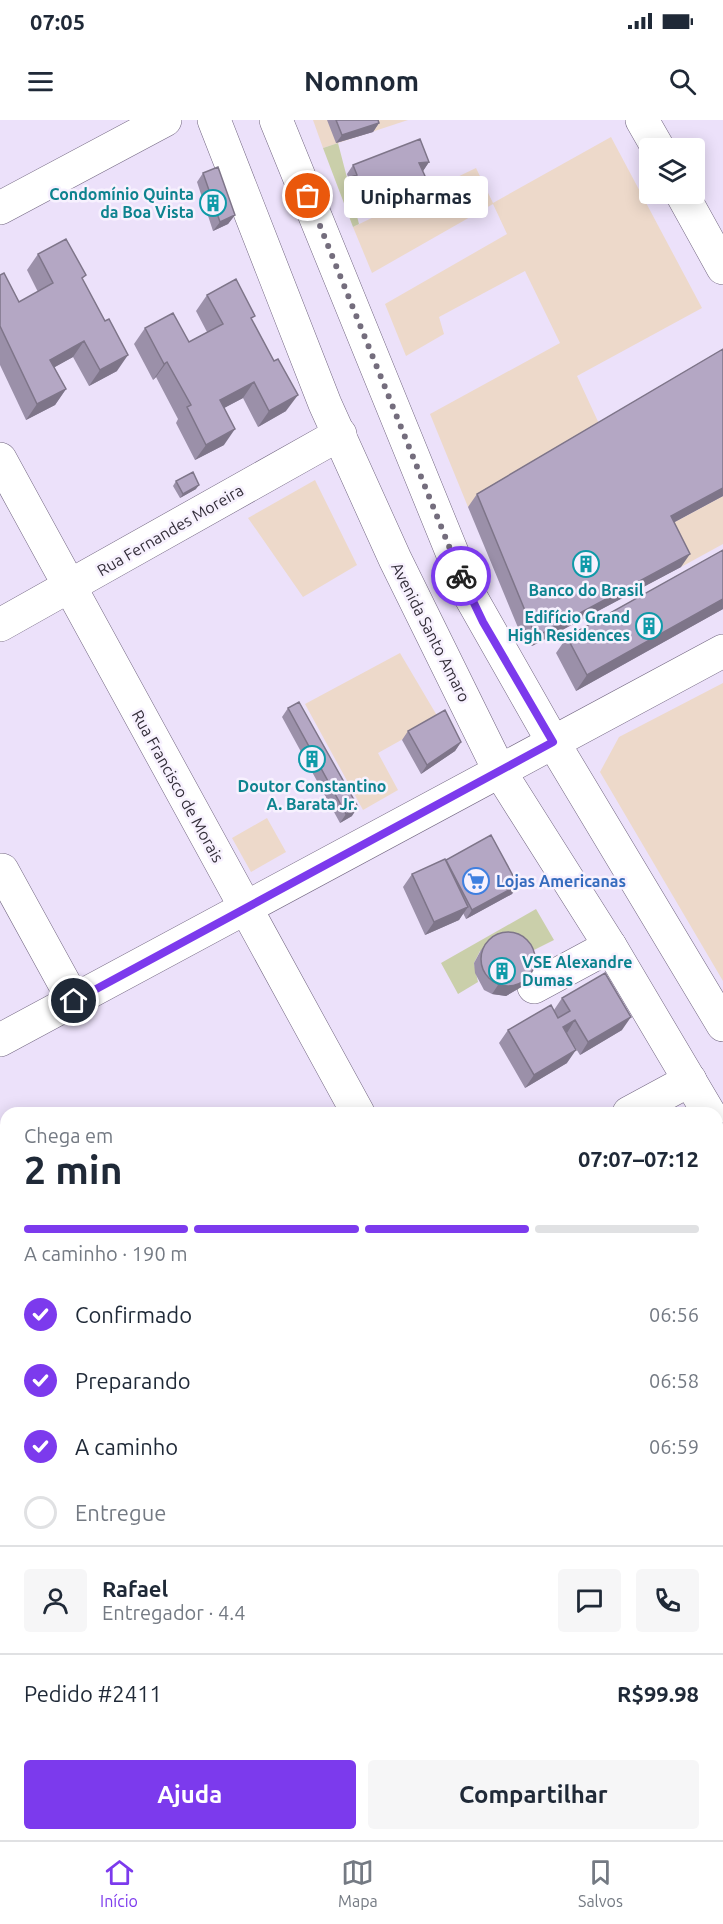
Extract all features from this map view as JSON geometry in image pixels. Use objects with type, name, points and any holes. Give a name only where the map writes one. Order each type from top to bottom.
[{"type":"street","name":"Avenida Santo Amaro","points":[[214,120],[325,404],[395,559],[500,772],[609,946],[706,1107]]},
{"type":"street","points":[[276,120],[469,594],[553,742],[723,1025]]},
{"type":"street","points":[[642,120],[652,138]]},
{"type":"street","points":[[0,208],[153,123]]},
{"type":"street","points":[[688,204],[723,268]]},
{"type":"street","name":"Rua Fernandes Moreira","points":[[0,625],[70,588],[340,434]]},
{"type":"street","name":"Rua Francisco de Morais","points":[[0,459],[355,1107]]},
{"type":"street","points":[[0,1040],[723,651]]},
{"type":"street","points":[[2,870],[74,1001]]},
{"type":"street","points":[[534,987],[609,946]]},
{"type":"street","points":[[640,1107],[690,1080]]},
{"type":"shaded area","points":[[313,120],[408,120],[323,148]]},
{"type":"shaded area","points":[[611,137],[639,190],[639,204],[647,204],[702,308],[577,376],[601,428],[468,507],[430,414],[560,343],[525,271],[439,317],[444,334],[406,356],[385,304],[507,234],[493,204],[372,273],[353,227],[476,168],[493,203]]},
{"type":"shaded area","points":[[315,480],[357,565],[303,597],[248,518]]},
{"type":"shaded area","points":[[723,496],[723,544],[681,567],[662,529]]},
{"type":"shaded area","points":[[400,653],[439,719],[378,753],[398,790],[363,810],[305,704]]},
{"type":"shaded area","points":[[723,683],[723,981],[600,772],[619,737]]},
{"type":"shaded area","points":[[267,818],[286,852],[251,872],[232,838]]},
{"type":"green space","points":[[338,143],[359,224],[353,227],[323,148]]},
{"type":"green space","points":[[536,909],[554,940],[526,954],[480,951],[474,963],[478,982],[458,994],[441,963]]},
{"type":"building","points":[[336,120],[378,120],[379,123],[342,135]]},
{"type":"building","points":[[420,139],[429,162],[419,163],[425,176],[411,181],[409,178],[366,197],[363,186],[354,186],[351,177],[357,175],[353,165]]},
{"type":"building","points":[[218,167],[235,215],[220,222],[203,173]]},
{"type":"building","points":[[66,239],[86,275],[82,278],[105,321],[109,319],[128,355],[100,370],[84,341],[50,360],[66,389],[37,404],[0,326],[0,275],[4,273],[19,302],[53,283],[38,254]]},
{"type":"building","points":[[236,279],[255,316],[251,318],[274,361],[278,359],[298,395],[269,411],[254,382],[220,400],[235,429],[206,445],[187,407],[191,405],[167,362],[164,364],[145,328],[173,313],[189,342],[223,324],[207,295]]},
{"type":"building","points":[[723,349],[723,488],[671,516],[690,554],[541,634],[533,630],[477,494]]},
{"type":"building","points":[[193,472],[199,485],[183,494],[176,481]]},
{"type":"building","name":"Edifício Grand High Residences","points":[[723,550],[723,599],[587,675],[567,637]]},
{"type":"building","points":[[299,702],[358,807],[346,814],[288,708]]},
{"type":"building","points":[[445,710],[461,742],[427,765],[408,731]]},
{"type":"building","name":"Lojas Americanas","points":[[491,835],[518,885],[472,910],[446,860]]},
{"type":"building","points":[[445,859],[468,907],[434,922],[412,874]]},
{"type":"building","name":"VSE Alexandre Dumas","points":[[508,932],[518,934],[527,940],[533,949],[535,959],[533,969],[527,978],[518,984],[508,986],[498,984],[489,978],[483,969],[481,959],[483,949],[489,940],[498,934]]},
{"type":"building","points":[[605,973],[631,1017],[588,1042],[575,1020],[563,1027],[576,1050],[534,1075],[508,1030],[551,1005],[558,1018],[570,1011],[562,998]]},
{"type":"way so far","points":[[308,196],[461,576]]},
{"type":"place","name":"Unipharmas","points":[[308,196]]},
{"type":"place","name":"Condomínio Quinta da Boa Vista","points":[[213,203]]},
{"type":"place","name":"Banco do Brasil","points":[[586,564]]},
{"type":"place","name":"Edifício Grand High Residences","points":[[649,626]]},
{"type":"place","name":"Doutor Constantino A. Barata Jr.","points":[[312,759]]},
{"type":"place","name":"Lojas Americanas","points":[[476,881]]},
{"type":"place","name":"VSE Alexandre Dumas","points":[[502,971]]},
{"type":"route","points":[[74,1001],[553,742],[483,622],[461,576]]}]
